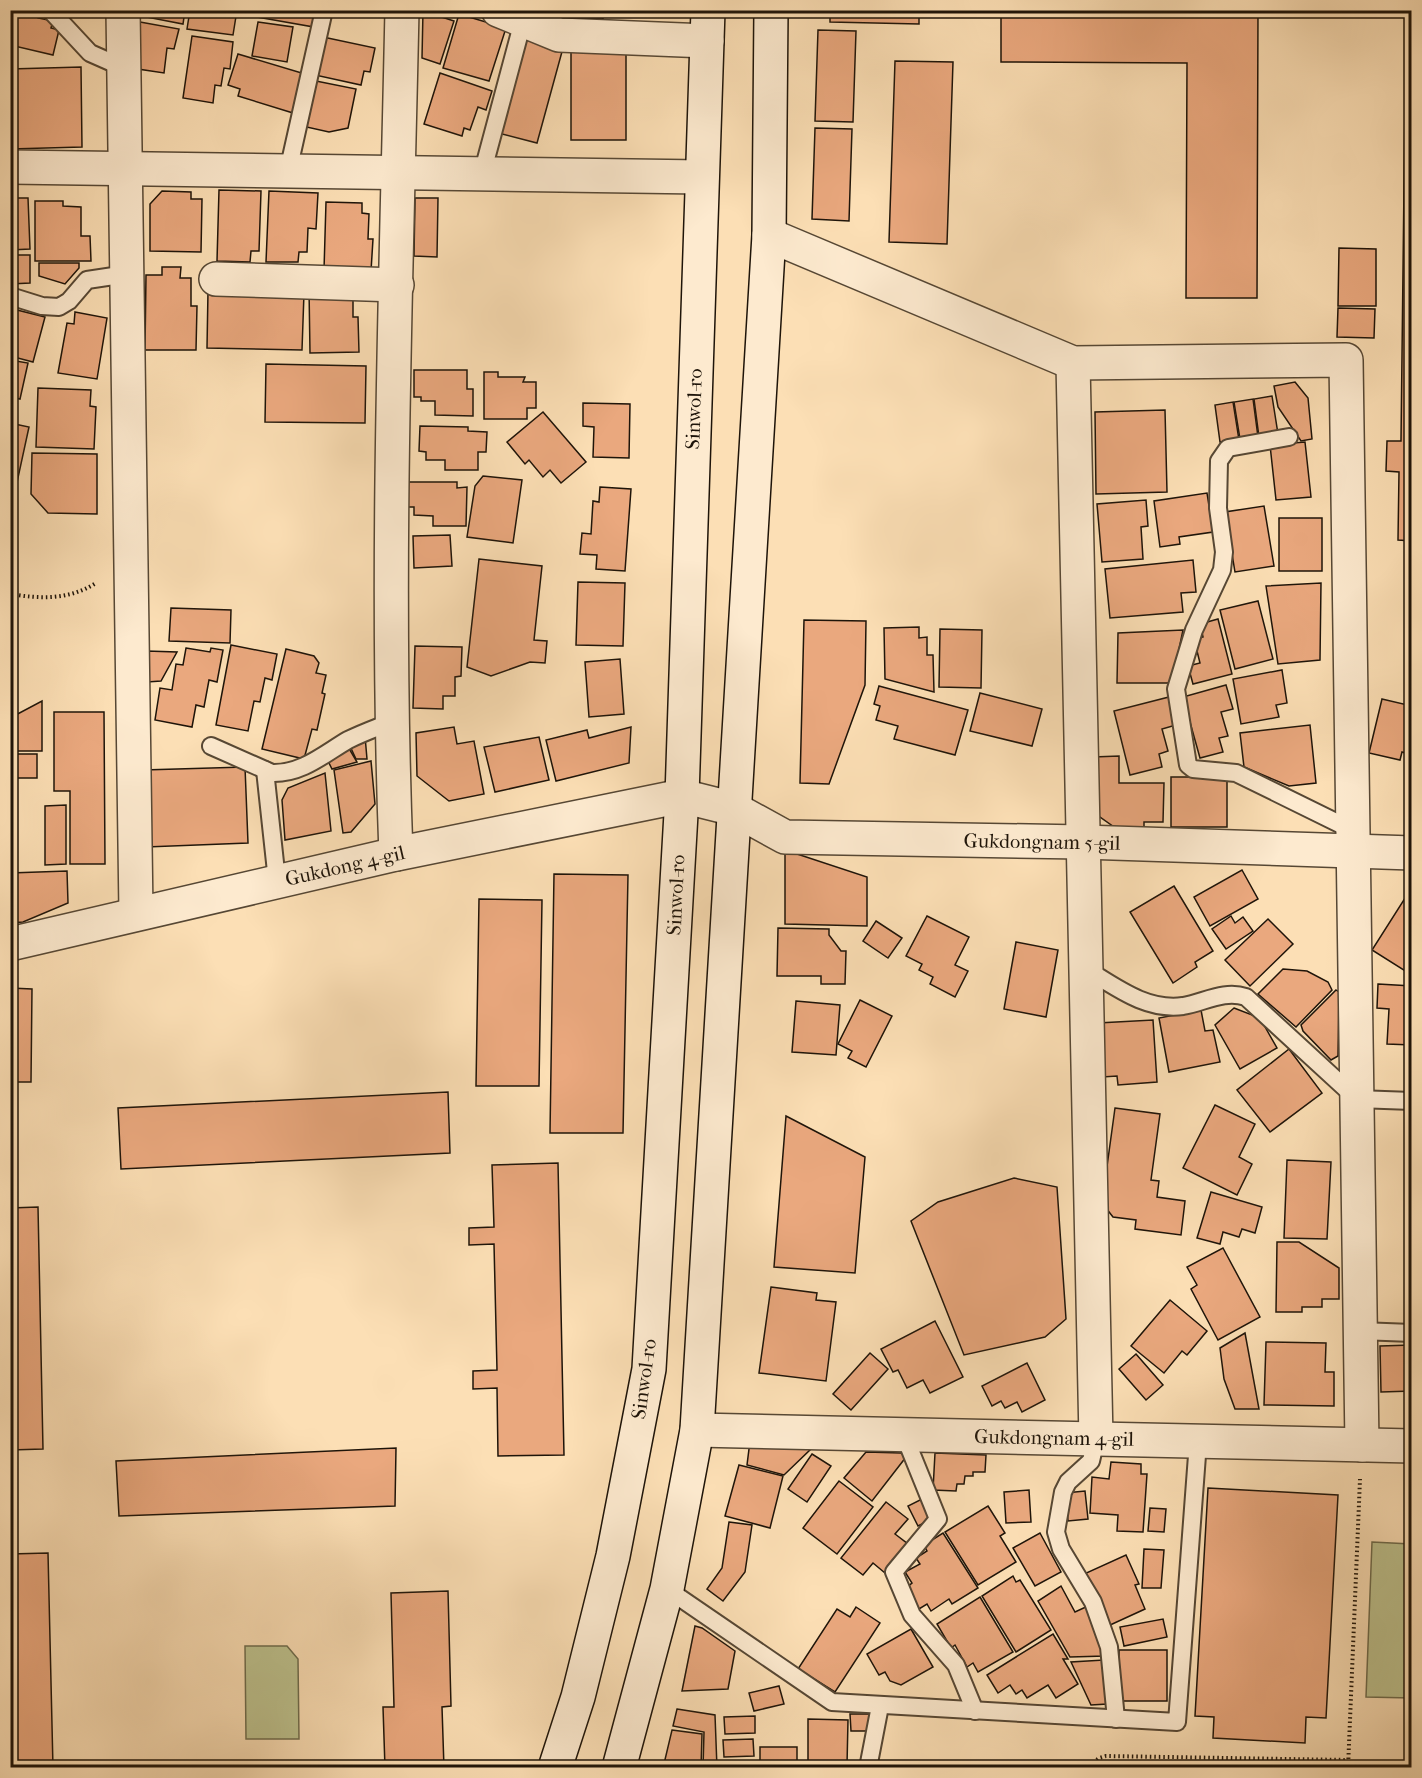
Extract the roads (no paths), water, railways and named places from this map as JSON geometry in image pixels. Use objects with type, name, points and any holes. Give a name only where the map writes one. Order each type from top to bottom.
[{"type":"street","points":[[123,10],[136,913]]},
{"type":"street","points":[[396,854],[391,722],[402,10]]},
{"type":"street","points":[[619,1767],[667,1589],[698,1430],[769,235],[771,10]]},
{"type":"street","points":[[511,16],[560,35],[708,26]]},
{"type":"street","name":"Sinwol-ro","points":[[555,1767],[578,1697],[613,1556],[649,1370],[682,796],[708,26]]},
{"type":"street","points":[[10,167],[702,177]]},
{"type":"street","points":[[769,235],[1073,363],[1346,360],[1362,1445]]},
{"type":"street","points":[[216,279],[397,285]]},
{"type":"street","points":[[1073,363],[1096,1439]]},
{"type":"street","name":"Gukdongnam 5-gil","points":[[682,796],[734,810],[785,837],[1083,842],[1354,842],[1412,853]]},
{"type":"street","name":"Gukdong 4-gil","points":[[10,944],[396,854],[682,796]]},
{"type":"street","name":"Gukdongnam 4-gil","points":[[698,1430],[1412,1446]]},
{"type":"lane","points":[[50,10],[90,53],[124,68]]},
{"type":"lane","points":[[288,171],[324,10]]},
{"type":"lane","points":[[482,174],[511,16]]},
{"type":"lane","points":[[10,296],[42,306],[59,307],[69,301],[87,280],[127,274]]},
{"type":"lane","points":[[1289,437],[1228,448],[1222,454],[1219,461],[1218,508],[1224,552],[1222,570],[1194,630],[1176,696],[1188,765],[1193,770],[1236,773],[1354,842]]},
{"type":"lane","points":[[211,746],[266,770],[283,773],[295,771],[363,732],[391,722]]},
{"type":"lane","points":[[266,770],[277,881]]},
{"type":"lane","points":[[1086,969],[1132,997],[1155,1006],[1181,1006],[1228,993],[1246,997],[1357,1099],[1412,1101]]},
{"type":"lane","points":[[1360,1331],[1412,1333]]},
{"type":"lane","points":[[904,1435],[938,1518],[937,1523],[894,1572],[912,1614],[956,1665],[975,1712]]},
{"type":"lane","points":[[1096,1439],[1091,1461],[1068,1482],[1063,1492],[1056,1532],[1061,1549],[1093,1602],[1109,1647],[1116,1719]]},
{"type":"lane","points":[[667,1589],[822,1698],[840,1704],[1177,1722],[1198,1442]]},
{"type":"lane","points":[[868,1767],[880,1706]]}]
